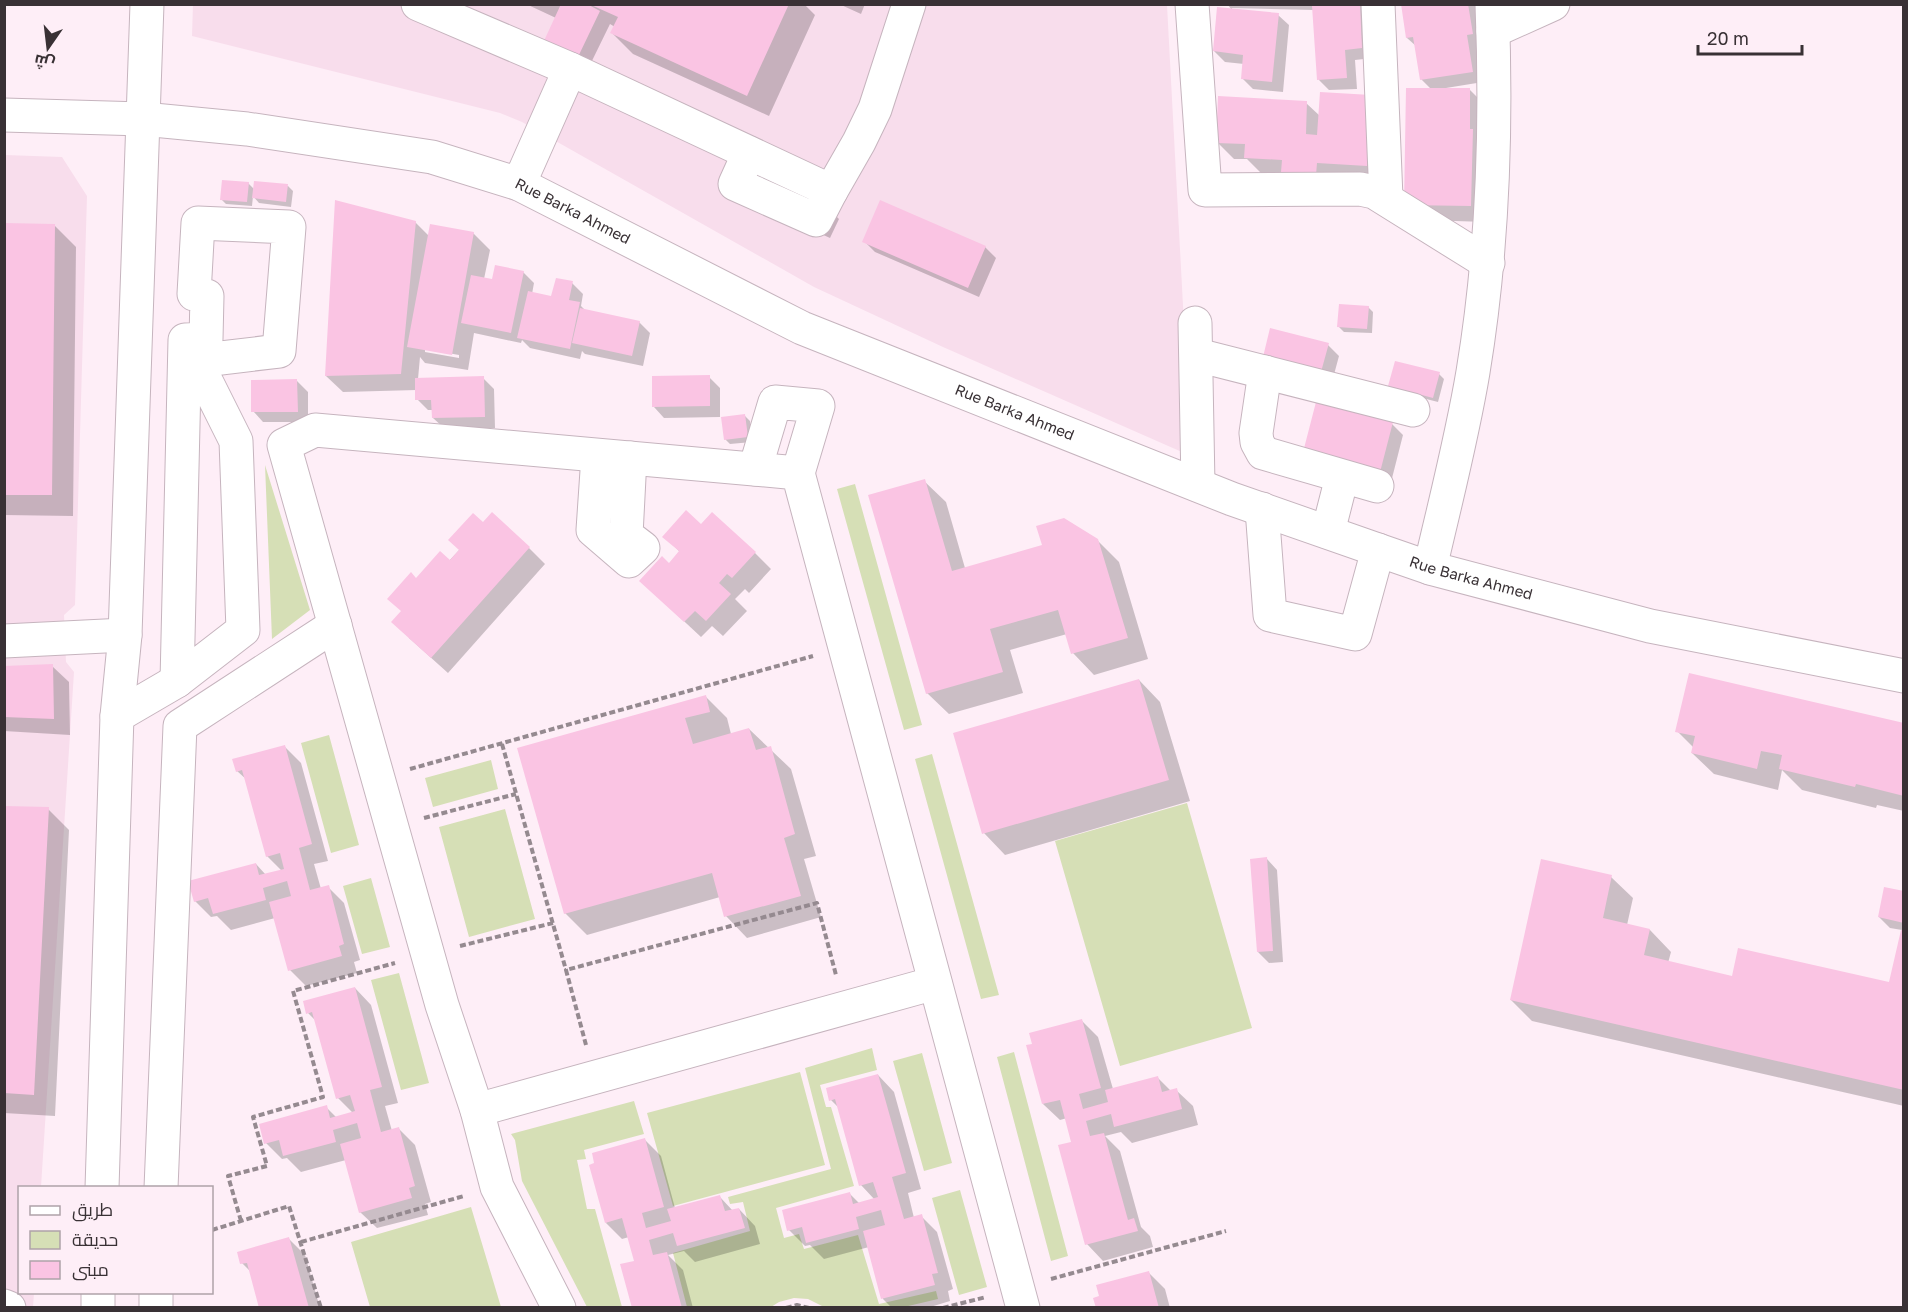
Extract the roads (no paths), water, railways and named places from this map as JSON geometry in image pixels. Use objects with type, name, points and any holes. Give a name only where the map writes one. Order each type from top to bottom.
[{"type":"street","points":[[102,1186],[117,716],[125,635],[147,4]]},
{"type":"street","points":[[418,4],[570,69],[749,153],[735,184],[816,220],[875,109],[909,4]]},
{"type":"street","points":[[1192,4],[1205,190],[1360,189],[1374,192],[1488,263]]},
{"type":"street","points":[[1378,4],[1386,198]]},
{"type":"street","points":[[1430,568],[1473,374],[1488,263],[1495,81],[1493,18],[1553,4]]},
{"type":"street","points":[[519,184],[570,69]]},
{"type":"street","name":"Rue Barka Ahmed","points":[[4,115],[143,119],[247,129],[432,157],[519,184],[802,328],[1198,485],[1378,550],[1430,568],[1650,626],[1904,676]]},
{"type":"street","points":[[136,338],[206,339],[207,296],[194,294],[198,223],[289,227],[279,351],[204,360],[203,375]]},
{"type":"street","points":[[1198,485],[1196,339],[1265,372],[1413,410]]},
{"type":"street","points":[[117,716],[177,681],[243,630],[236,441],[185,340]]},
{"type":"street","points":[[177,681],[185,340]]},
{"type":"street","points":[[1265,372],[1256,433],[1257,442],[1263,453],[1377,486]]},
{"type":"street","points":[[755,470],[775,402],[818,406],[798,473],[1020,1298]]},
{"type":"street","points":[[133,433],[261,441],[284,445],[315,430],[798,473]]},
{"type":"street","points":[[284,445],[442,1005],[477,1110],[497,1186],[559,1308]]},
{"type":"street","points":[[1328,532],[1342,477]]},
{"type":"street","points":[[1262,509],[1270,615],[1355,634],[1378,550]]},
{"type":"street","points":[[161,1186],[180,726],[335,625]]},
{"type":"street","points":[[4,641],[125,635]]},
{"type":"street","points":[[477,1110],[935,983]]},
{"type":"street","points":[[4,1306],[9,1308]]}]
